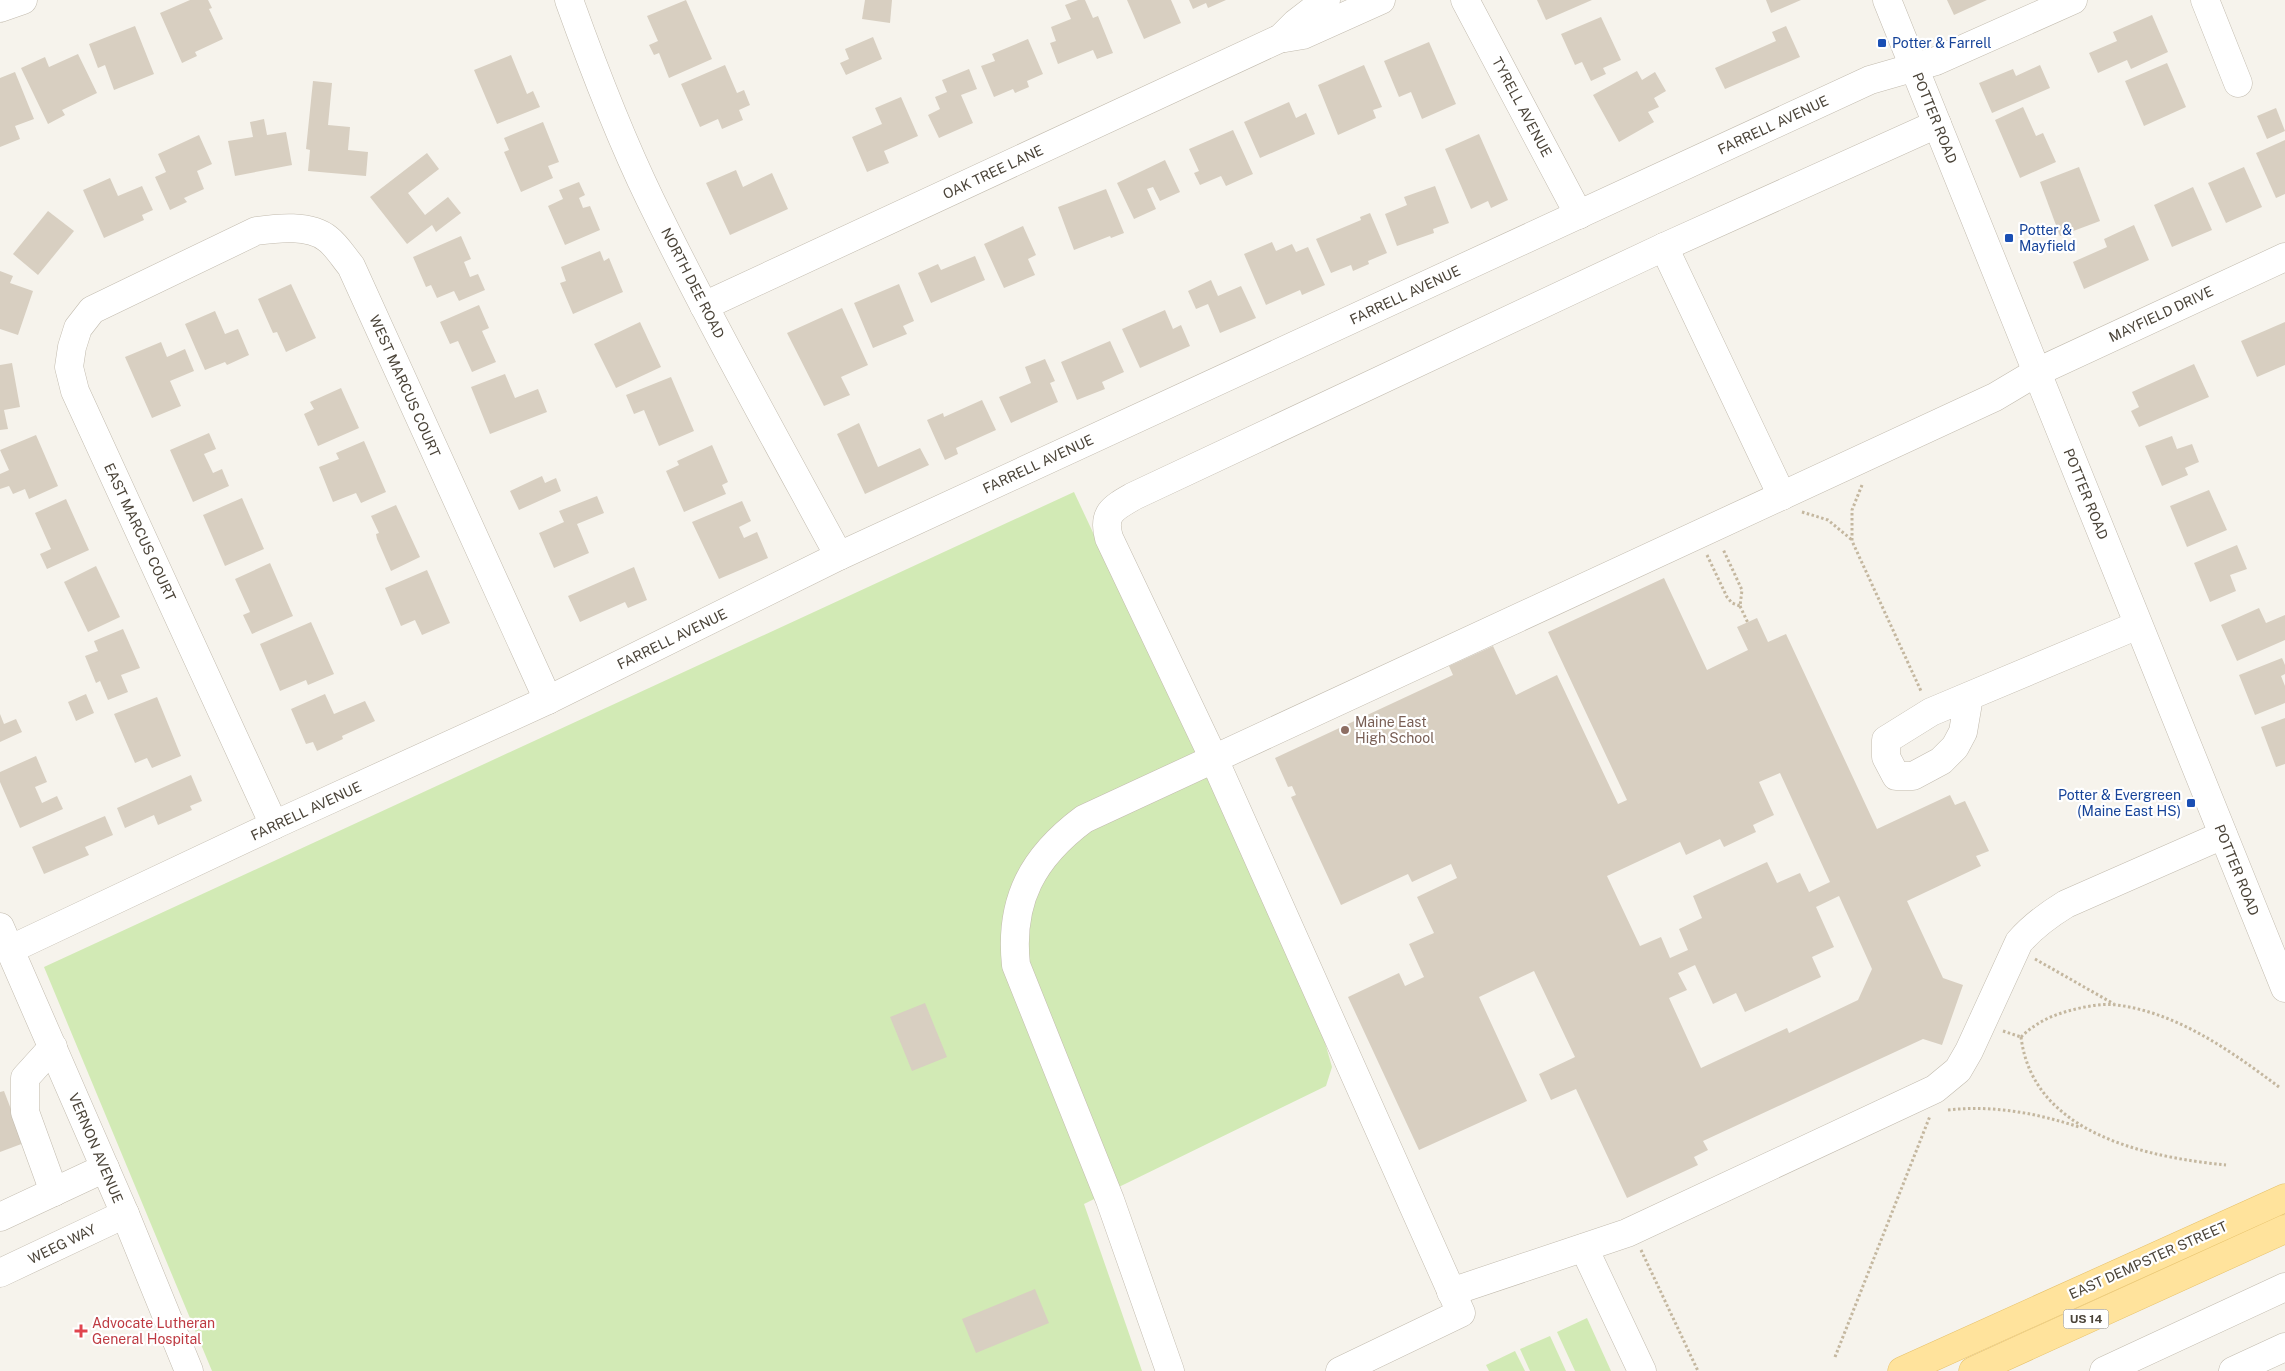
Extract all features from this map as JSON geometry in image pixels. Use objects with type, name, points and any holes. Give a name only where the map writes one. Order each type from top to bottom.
[{"type":"main road","name":"EAST DEMPSTER STREET","points":[[1902,1371],[2285,1198]]},
{"type":"main road","name":"EAST DEMPSTER STREET","points":[[1990,1367],[2285,1229]]},
{"type":"street","points":[[0,8],[23,0]]},
{"type":"street","name":"NORTH DEE ROAD","points":[[569,0],[590,59],[650,198],[704,306],[839,556]]},
{"type":"street","name":"OAK TREE LANE","points":[[1281,38],[1296,23],[1326,0]]},
{"type":"street","name":"OAK TREE LANE","points":[[704,306],[1281,38],[1303,35],[1381,0]]},
{"type":"street","name":"TYRELL AVENUE","points":[[1464,0],[1579,215]]},
{"type":"street","name":"POTTER ROAD","points":[[1887,0],[2223,835],[2282,971]]},
{"type":"street","name":"FARRELL AVENUE","points":[[6,938],[274,825],[548,700],[839,556],[1870,80],[1936,61],[2073,0]]},
{"type":"street","points":[[2205,0],[2238,83]]},
{"type":"street","points":[[1340,1371],[1461,1313],[1214,759],[1109,538],[1106,526],[1108,515],[1116,506],[1134,496],[1664,247],[1937,124]]},
{"type":"street","name":"WEST MARCUS COURT","points":[[162,275],[256,231],[282,227],[302,229],[328,238],[351,266],[548,700]]},
{"type":"street","points":[[1664,247],[1789,503]]},
{"type":"street","name":"MAYFIELD DRIVE","points":[[1170,1371],[1110,1200],[1016,965],[1014,944],[1015,922],[1021,898],[1030,878],[1046,854],[1065,834],[1084,819],[1214,759],[1789,503],[1995,397],[2037,372],[2285,257]]},
{"type":"street","name":"EAST MARCUS COURT","points":[[162,275],[92,310],[78,328],[69,367],[76,392],[274,825]]},
{"type":"street","points":[[1969,697],[1963,732],[1955,747],[1942,761],[1913,776],[1896,776],[1886,757],[1886,740],[1931,712],[2138,625]]},
{"type":"street","points":[[1452,1292],[1627,1233],[1936,1089],[1958,1070],[1969,1052],[2019,942],[2044,917],[2066,904],[2223,835]]},
{"type":"street","name":"VERNON AVENUE","points":[[6,938],[125,1214],[189,1371]]},
{"type":"street","points":[[53,1046],[25,1078],[25,1112],[54,1192]]},
{"type":"street","points":[[0,1218],[105,1168]]},
{"type":"street","name":"WEEG WAY","points":[[0,1274],[125,1214]]},
{"type":"street","points":[[1584,1248],[1642,1371]]},
{"type":"street","points":[[2104,1371],[2285,1287]]},
{"type":"street","points":[[1984,1334],[1990,1367]]},
{"type":"street","points":[[2232,1371],[2285,1347]]},
{"type":"path","points":[[1852,541],[1852,510],[1862,483],[1867,477]]},
{"type":"path","points":[[1789,503],[1828,520],[1852,541],[1931,712]]},
{"type":"path","points":[[1720,542],[1742,590],[1740,606],[1748,623]]},
{"type":"path","points":[[1704,549],[1727,597],[1732,603],[1740,606]]},
{"type":"path","points":[[2019,942],[2033,958],[2115,1004]]},
{"type":"path","points":[[2022,1037],[2043,1020],[2062,1013],[2096,1005],[2115,1004],[2138,1009],[2198,1033],[2222,1046],[2279,1087]]},
{"type":"path","points":[[2001,1030],[2022,1037]]},
{"type":"path","points":[[2022,1037],[2023,1052],[2038,1084],[2065,1115],[2082,1127],[2108,1140],[2142,1151],[2226,1165]]},
{"type":"path","points":[[1943,1110],[1990,1107],[2058,1120],[2082,1127]]},
{"type":"path","points":[[1835,1358],[1931,1114]]},
{"type":"path","points":[[1639,1245],[1698,1371]]},
{"type":"green space","points":[[1074,492],[1299,972],[1324,1039],[1332,1067],[1326,1086],[1084,1204],[1142,1371],[212,1371],[44,967]]},
{"type":"green space","points":[[1587,1318],[1611,1371],[1575,1371],[1557,1332]]},
{"type":"green space","points":[[1550,1336],[1566,1371],[1530,1371],[1520,1349]]},
{"type":"green space","points":[[1515,1351],[1525,1371],[1489,1371],[1486,1365]]},
{"type":"building","points":[[190,0],[208,0],[212,8],[209,9],[223,39],[195,52],[197,56],[182,63],[160,13]]},
{"type":"building","points":[[686,0],[712,59],[669,78],[659,53],[654,55],[649,45],[658,41],[647,16]]},
{"type":"building","points":[[865,0],[892,0],[890,23],[862,19]]},
{"type":"building","points":[[1078,0],[1085,0],[1093,18],[1098,16],[1113,53],[1097,59],[1093,50],[1058,64],[1050,43],[1056,41],[1051,27],[1071,19],[1065,5]]},
{"type":"building","points":[[1127,0],[1171,0],[1181,23],[1144,39]]},
{"type":"building","points":[[1189,0],[1226,0],[1208,8],[1206,3],[1193,9]]},
{"type":"building","points":[[1537,0],[1592,0],[1546,20]]},
{"type":"building","points":[[1766,0],[1801,0],[1771,13]]},
{"type":"building","points":[[1947,0],[1987,0],[1954,15]]},
{"type":"building","points":[[2152,15],[2168,52],[2131,69],[2127,60],[2098,73],[2089,53],[2117,41],[2113,32]]},
{"type":"building","points":[[1601,17],[1621,60],[1603,68],[1606,74],[1591,81],[1582,62],[1575,65],[1561,34]]},
{"type":"building","points":[[135,26],[154,74],[114,90],[105,65],[98,68],[89,44]]},
{"type":"building","points":[[1786,26],[1800,57],[1725,89],[1715,68],[1776,41],[1772,32]]},
{"type":"building","points":[[873,37],[882,59],[846,75],[840,63],[849,59],[845,49]]},
{"type":"building","points":[[1028,39],[1043,74],[1027,81],[1029,87],[1015,93],[1013,89],[994,97],[981,66],[995,61],[992,54]]},
{"type":"building","points":[[1429,42],[1456,104],[1422,119],[1411,92],[1399,97],[1384,61]]},
{"type":"building","points":[[78,54],[97,93],[62,110],[65,115],[48,124],[21,68],[45,57],[49,67]]},
{"type":"building","points":[[511,55],[527,94],[533,91],[540,107],[497,124],[474,70]]},
{"type":"building","points":[[2167,63],[2186,107],[2144,126],[2125,81]]},
{"type":"building","points":[[725,65],[737,93],[744,90],[750,105],[739,110],[743,120],[722,129],[718,119],[700,127],[681,84]]},
{"type":"building","points":[[1364,65],[1382,107],[1373,110],[1376,118],[1338,135],[1318,85]]},
{"type":"building","points":[[2040,65],[2050,88],[1992,113],[1979,83],[2013,69],[2016,76]]},
{"type":"building","points":[[969,69],[977,89],[961,95],[973,123],[939,138],[928,115],[940,109],[935,97],[947,92],[942,80]]},
{"type":"building","points":[[1637,71],[1642,80],[1655,72],[1666,91],[1654,98],[1659,107],[1648,112],[1654,122],[1619,142],[1593,95]]},
{"type":"building","points":[[15,72],[34,119],[15,126],[20,139],[0,147],[0,78]]},
{"type":"building","points":[[313,81],[332,83],[328,125],[350,127],[348,150],[368,152],[366,176],[308,171],[310,150],[306,149]]},
{"type":"building","points":[[901,97],[918,136],[884,151],[889,163],[867,172],[852,137],[882,124],[875,108]]},
{"type":"building","points":[[1289,102],[1296,118],[1306,113],[1315,134],[1260,158],[1244,122]]},
{"type":"building","points":[[2023,107],[2036,136],[2043,133],[2056,162],[2020,178],[1995,120]]},
{"type":"building","points":[[2276,108],[2285,131],[2267,139],[2257,116]]},
{"type":"building","points":[[264,119],[267,135],[286,132],[292,165],[235,176],[228,141],[253,137],[250,122]]},
{"type":"building","points":[[543,122],[559,162],[548,166],[553,178],[521,192],[504,152],[509,150],[504,138]]},
{"type":"building","points":[[1233,130],[1253,174],[1226,186],[1221,176],[1200,185],[1194,173],[1199,171],[1189,149]]},
{"type":"building","points":[[1479,134],[1508,200],[1491,208],[1488,201],[1471,209],[1445,149]]},
{"type":"building","points":[[199,135],[212,164],[197,171],[204,189],[184,198],[187,202],[170,210],[155,177],[166,172],[158,154]]},
{"type":"building","points":[[2285,140],[2285,194],[2276,198],[2256,153]]},
{"type":"building","points":[[427,153],[439,169],[408,193],[425,215],[448,197],[461,213],[436,232],[432,225],[407,244],[370,197]]},
{"type":"building","points":[[1165,160],[1180,192],[1160,201],[1153,187],[1147,189],[1156,209],[1134,219],[1117,183]]},
{"type":"building","points":[[2079,167],[2100,221],[2060,236],[2040,182]]},
{"type":"building","points":[[2244,167],[2262,207],[2226,223],[2208,183]]},
{"type":"building","points":[[736,170],[743,187],[772,173],[788,209],[730,235],[706,183]]},
{"type":"building","points":[[110,178],[118,196],[142,186],[153,210],[142,215],[144,220],[104,238],[83,190]]},
{"type":"building","points":[[579,182],[585,195],[579,198],[583,208],[590,206],[600,230],[565,245],[548,206],[563,199],[559,190]]},
{"type":"building","points":[[1435,186],[1449,223],[1433,229],[1434,233],[1397,246],[1385,214],[1407,205],[1404,197]]},
{"type":"building","points":[[2193,187],[2212,230],[2172,247],[2154,205]]},
{"type":"building","points":[[1106,189],[1124,233],[1111,238],[1110,236],[1074,250],[1058,207]]},
{"type":"building","points":[[48,211],[74,231],[38,275],[13,254]]},
{"type":"building","points":[[1370,213],[1387,253],[1368,261],[1369,264],[1353,271],[1351,265],[1331,273],[1316,239],[1361,220],[1360,217]]},
{"type":"building","points":[[2134,225],[2149,260],[2084,289],[2073,262],[2107,247],[2104,239]]},
{"type":"building","points":[[1023,226],[1036,255],[1028,259],[1035,275],[1004,288],[984,244]]},
{"type":"building","points":[[461,236],[471,259],[464,262],[470,277],[478,274],[485,290],[459,301],[454,291],[437,298],[431,285],[426,287],[413,257]]},
{"type":"building","points":[[1272,242],[1276,251],[1292,244],[1296,252],[1308,247],[1325,285],[1302,295],[1300,290],[1266,305],[1244,254]]},
{"type":"building","points":[[600,251],[604,261],[609,258],[623,292],[573,314],[560,283],[566,281],[561,267]]},
{"type":"building","points":[[975,256],[985,280],[931,303],[918,273],[938,264],[941,270]]},
{"type":"building","points":[[0,271],[13,276],[10,283],[33,291],[18,335],[0,329]]},
{"type":"building","points":[[1211,280],[1218,296],[1241,286],[1256,318],[1220,333],[1208,304],[1196,309],[1188,291]]},
{"type":"building","points":[[291,284],[316,338],[286,352],[277,332],[273,333],[258,299]]},
{"type":"building","points":[[899,284],[914,321],[903,326],[907,334],[873,348],[854,303]]},
{"type":"building","points":[[479,305],[489,328],[482,331],[496,362],[472,372],[458,341],[450,344],[440,322]]},
{"type":"building","points":[[842,308],[868,365],[841,377],[850,395],[824,406],[787,333]]},
{"type":"building","points":[[1165,310],[1173,329],[1181,325],[1190,346],[1140,368],[1122,329]]},
{"type":"building","points":[[215,311],[225,334],[238,329],[249,355],[227,365],[225,362],[205,370],[185,324]]},
{"type":"building","points":[[640,322],[661,367],[616,388],[594,344]]},
{"type":"building","points":[[2285,322],[2285,365],[2257,377],[2241,341]]},
{"type":"building","points":[[1110,341],[1124,372],[1102,382],[1105,389],[1077,400],[1061,362]]},
{"type":"building","points":[[161,342],[167,357],[185,349],[194,371],[170,381],[181,406],[152,418],[125,357]]},
{"type":"building","points":[[1045,359],[1055,381],[1050,383],[1058,402],[1011,423],[999,397],[1031,383],[1025,367]]},
{"type":"building","points":[[12,363],[20,407],[4,410],[8,429],[0,430],[0,365]]},
{"type":"building","points":[[2194,364],[2209,397],[2139,427],[2131,411],[2139,407],[2132,392]]},
{"type":"building","points":[[505,374],[515,398],[538,389],[547,412],[490,434],[471,387]]},
{"type":"building","points":[[671,377],[694,431],[659,446],[644,410],[634,414],[626,395]]},
{"type":"building","points":[[341,388],[359,428],[318,446],[304,414],[314,409],[310,402]]},
{"type":"building","points":[[982,400],[996,430],[956,448],[958,454],[945,460],[927,420],[943,413],[944,417]]},
{"type":"building","points":[[859,423],[878,467],[920,448],[929,465],[865,494],[837,434]]},
{"type":"building","points":[[209,433],[216,449],[204,454],[213,473],[222,469],[229,486],[193,502],[170,450]]},
{"type":"building","points":[[36,435],[58,486],[29,499],[25,489],[13,494],[9,486],[0,489],[0,474],[9,470],[0,450]]},
{"type":"building","points":[[2172,436],[2177,449],[2192,444],[2199,462],[2185,468],[2188,475],[2162,486],[2145,446]]},
{"type":"building","points":[[364,441],[386,492],[361,503],[356,493],[333,502],[319,467],[339,459],[336,453]]},
{"type":"building","points":[[712,445],[728,482],[722,485],[726,494],[684,512],[666,471],[679,465],[677,461]]},
{"type":"building","points":[[542,476],[545,483],[556,478],[561,491],[519,510],[510,491]]},
{"type":"building","points":[[2209,490],[2227,530],[2187,547],[2170,506]]},
{"type":"building","points":[[597,496],[604,513],[577,524],[589,553],[554,568],[539,533],[564,522],[559,511]]},
{"type":"building","points":[[242,498],[264,549],[225,566],[203,515]]},
{"type":"building","points":[[66,499],[89,550],[47,569],[40,554],[51,549],[35,513]]},
{"type":"building","points":[[742,501],[751,521],[739,527],[744,538],[757,532],[768,558],[719,579],[692,522]]},
{"type":"building","points":[[396,505],[420,557],[391,571],[377,539],[376,534],[379,533],[371,516]]},
{"type":"building","points":[[2237,545],[2247,569],[2230,575],[2236,591],[2210,602],[2194,563]]},
{"type":"building","points":[[270,563],[293,616],[252,634],[243,615],[250,612],[235,579]]},
{"type":"building","points":[[96,566],[120,617],[88,632],[64,582]]},
{"type":"building","points":[[634,567],[647,600],[628,608],[625,602],[580,622],[568,596]]},
{"type":"building","points":[[427,570],[450,623],[422,635],[415,620],[401,626],[385,588]]},
{"type":"building","points":[[1664,578],[1707,670],[1748,650],[1737,627],[1757,618],[1768,642],[1786,634],[1877,829],[1950,795],[1955,805],[1965,801],[1989,851],[1976,856],[1981,866],[1907,901],[1943,978],[1963,985],[1942,1045],[1923,1039],[1703,1141],[1708,1150],[1694,1157],[1698,1165],[1627,1198],[1576,1089],[1551,1100],[1539,1074],[1575,1057],[1534,971],[1479,997],[1527,1101],[1419,1150],[1348,997],[1399,973],[1405,986],[1424,977],[1409,944],[1434,933],[1417,897],[1457,878],[1451,864],[1412,882],[1408,874],[1341,905],[1291,797],[1296,795],[1292,786],[1288,787],[1275,758],[1453,675],[1449,666],[1493,646],[1516,695],[1557,675],[1618,804],[1627,800],[1548,632]],"holes":[[[1780,773],[1830,882],[1809,892],[1800,873],[1777,883],[1767,862],[1693,896],[1702,918],[1679,929],[1688,950],[1670,958],[1661,937],[1640,946],[1607,876],[1680,842],[1686,855],[1720,839],[1724,847],[1756,832],[1753,825],[1774,815],[1759,782]],[[1839,896],[1872,969],[1858,1000],[1789,1033],[1787,1028],[1701,1068],[1669,998],[1687,990],[1678,973],[1695,965],[1713,1004],[1736,993],[1745,1012],[1821,977],[1812,957],[1834,947],[1816,907]]]},
{"type":"building","points":[[2259,608],[2266,623],[2285,615],[2285,640],[2237,661],[2221,625]]},
{"type":"building","points":[[311,622],[334,674],[308,685],[306,680],[280,691],[260,644]]},
{"type":"building","points":[[123,629],[140,668],[121,675],[128,692],[108,700],[100,681],[96,683],[85,656],[98,651],[94,641]]},
{"type":"building","points":[[2282,658],[2285,665],[2285,674],[2281,676],[2285,686],[2285,703],[2255,715],[2239,675]]},
{"type":"building","points":[[86,694],[94,713],[76,721],[68,702]]},
{"type":"building","points":[[325,694],[334,714],[365,701],[375,721],[342,736],[343,739],[317,751],[313,742],[306,744],[291,709]]},
{"type":"building","points":[[157,697],[181,756],[152,768],[147,758],[135,763],[114,714]]},
{"type":"building","points":[[0,714],[4,724],[16,719],[22,732],[0,742]]},
{"type":"building","points":[[2285,718],[2285,764],[2276,767],[2261,727]]},
{"type":"building","points":[[36,756],[47,782],[35,787],[42,803],[57,796],[63,809],[20,828],[0,782],[0,772]]},
{"type":"building","points":[[191,775],[202,801],[190,806],[192,810],[158,825],[154,815],[125,828],[117,808]]},
{"type":"building","points":[[105,816],[113,835],[85,847],[89,855],[44,874],[32,847]]},
{"type":"building","points":[[925,1003],[947,1057],[912,1071],[890,1017]]},
{"type":"building","points":[[4,1091],[24,1143],[0,1152],[0,1092]]},
{"type":"building","points":[[1035,1289],[1049,1323],[976,1353],[962,1319]]},
{"type":"place","name":"Potter & Farrell","points":[[1882,43]]},
{"type":"place","name":"Potter & Mayfield","points":[[2009,238]]},
{"type":"place","name":"Maine East High School","points":[[1345,730]]},
{"type":"place","name":"Potter & Evergreen (Maine East HS)","points":[[2191,803]]},
{"type":"place","name":"Advocate Lutheran General Hospital","points":[[81,1331]]}]
